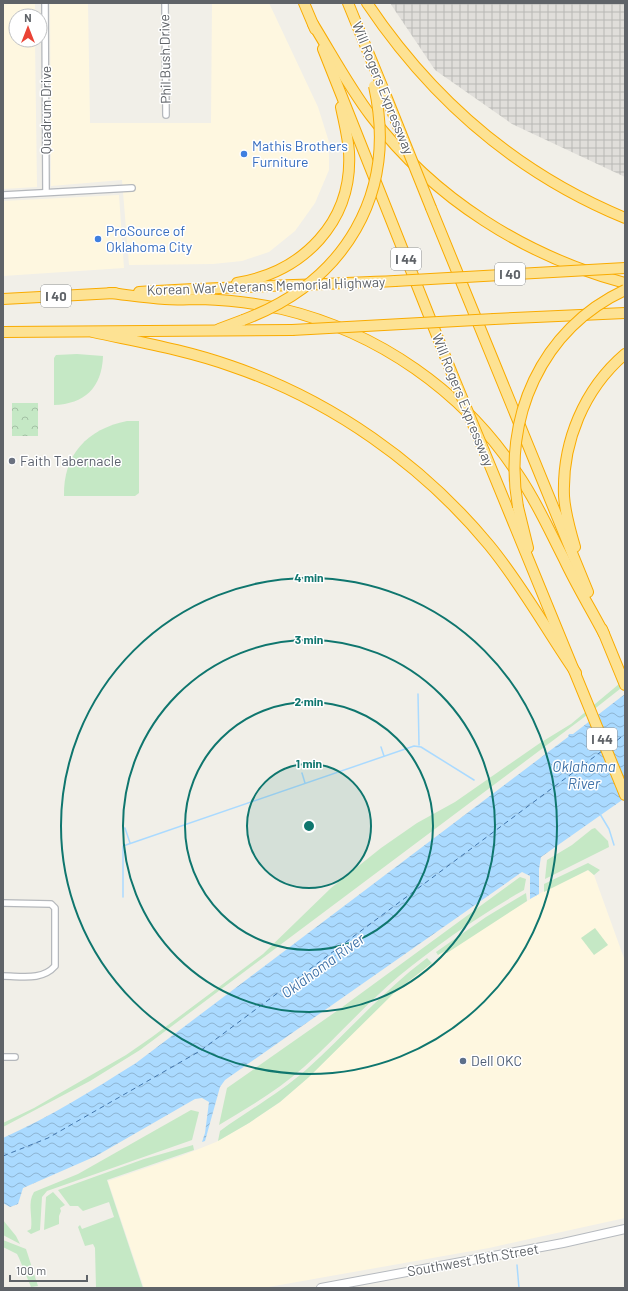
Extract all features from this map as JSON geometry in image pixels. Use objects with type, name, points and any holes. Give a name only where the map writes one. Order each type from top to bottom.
[{"type":"highway","name":"Will Rogers Expressway","points":[[304,3],[453,376],[625,795]]},
{"type":"highway","name":"Will Rogers Expressway","points":[[348,3],[372,60],[379,89],[431,208],[625,685]]},
{"type":"highway","points":[[367,3],[395,44],[414,68],[436,92],[474,126],[507,152],[546,178],[578,196],[625,218]]},
{"type":"highway","points":[[313,24],[372,117],[395,144],[442,189],[488,223],[530,248],[569,265],[625,283]]},
{"type":"highway","points":[[209,288],[255,280],[279,271],[305,254],[328,228],[337,213],[344,195],[349,162],[348,144],[335,80]]},
{"type":"highway","points":[[211,331],[266,311],[304,289],[336,257],[357,226],[373,188],[380,152],[379,89]]},
{"type":"highway","name":"Korean War Veterans Memorial Highway","points":[[3,299],[209,288],[255,288],[625,268]]},
{"type":"highway","points":[[533,568],[518,507],[514,477],[516,436],[523,406],[534,378],[552,350],[571,329],[597,306],[625,290]]},
{"type":"highway","points":[[110,293],[166,299],[229,300],[282,309],[329,323],[358,336],[384,349],[424,375],[452,398],[480,426],[518,474],[538,508],[604,634]]},
{"type":"highway","points":[[3,332],[292,330],[625,313]]},
{"type":"highway","points":[[93,332],[182,351],[244,371],[304,397],[364,433],[432,485],[478,532],[521,588],[576,673]]},
{"type":"highway","points":[[583,582],[566,508],[564,483],[567,455],[574,428],[586,402],[601,379],[625,354]]},
{"type":"main road","name":"Southwest 15th Street","points":[[321,1288],[563,1243],[625,1229]]},
{"type":"street","name":"Quadrum Drive","points":[[45,3],[46,192]]},
{"type":"street","name":"Phil Bush Drive","points":[[164,3],[166,115]]},
{"type":"street","points":[[3,195],[132,188]]},
{"type":"street","points":[[3,903],[50,904],[55,908],[55,966],[47,974],[40,976],[3,976]]},
{"type":"street","points":[[3,1057],[15,1057]]},
{"type":"shaded area","points":[[3,3],[35,3],[35,8],[8,8],[8,48],[35,48],[37,187],[3,189]]},
{"type":"shaded area","points":[[50,3],[88,3],[90,123],[211,123],[212,3],[269,3],[318,107],[329,142],[329,170],[315,203],[295,231],[269,252],[242,261],[213,264],[129,265],[122,180],[51,186]]},
{"type":"shaded area","points":[[390,3],[625,3],[625,177],[512,124],[435,70]]},
{"type":"shaded area","points":[[119,195],[124,268],[3,276],[3,201]]},
{"type":"shaded area","points":[[588,870],[594,875],[625,961],[625,1218],[489,1248],[263,1288],[144,1288],[108,1181],[181,1156],[216,1142],[249,1123],[280,1102],[309,1077],[395,992],[440,957],[438,955],[445,951],[447,953],[494,921],[544,891]]},
{"type":"green space","points":[[77,354],[103,356],[99,377],[95,385],[82,397],[65,404],[54,405],[54,358],[56,355]]},
{"type":"green space","points":[[12,403],[38,403],[38,436],[12,436]]},
{"type":"green space","points":[[127,421],[139,421],[139,493],[135,496],[64,496],[68,468],[73,456],[80,446],[89,437],[100,430]]},
{"type":"green space","points":[[625,679],[625,685],[583,718],[140,1050],[90,1081],[3,1127],[3,1123],[34,1108],[126,1055],[152,1037],[263,954],[331,888],[381,848],[417,823],[455,802],[540,743],[571,724]]},
{"type":"green space","points":[[595,828],[608,841],[609,847],[545,879],[547,860],[572,845]]},
{"type":"green space","points":[[588,863],[600,870],[594,875],[588,870],[544,892],[544,884]]},
{"type":"green space","points":[[520,877],[526,879],[524,890],[475,920],[414,964],[387,987],[304,1067],[263,1098],[219,1125],[227,1088],[341,1008]]},
{"type":"green space","points":[[526,893],[527,901],[447,953],[445,951],[438,955],[436,952],[486,917]]},
{"type":"green space","points":[[595,928],[608,945],[594,955],[581,938]]},
{"type":"green space","points":[[427,958],[432,963],[395,992],[309,1077],[280,1102],[249,1123],[218,1141],[220,1131],[297,1078],[395,984]]},
{"type":"green space","points":[[191,1110],[199,1112],[192,1140],[47,1191],[42,1197],[40,1230],[31,1234],[27,1231],[31,1229],[31,1201],[34,1192],[78,1174]]},
{"type":"green space","points":[[193,1145],[194,1150],[107,1180],[143,1288],[96,1288],[95,1248],[93,1244],[85,1246],[78,1227],[80,1225],[82,1229],[114,1217],[109,1202],[83,1211],[78,1206],[70,1206],[58,1190],[144,1159]]},
{"type":"green space","points":[[53,1192],[65,1205],[60,1208],[59,1224],[44,1230],[46,1197]]},
{"type":"green space","points":[[3,1220],[16,1236],[20,1244],[3,1235]]},
{"type":"green space","points":[[3,1240],[26,1249],[38,1286],[31,1287],[17,1254],[3,1247]]},
{"type":"water","name":"Oklahoma River","points":[[625,694],[625,798],[541,857],[539,869],[539,894],[530,899],[530,876],[522,872],[225,1080],[220,1087],[205,1141],[202,1142],[205,1133],[209,1102],[202,1098],[195,1099],[96,1156],[23,1188],[18,1204],[10,1207],[3,1203],[3,1138],[54,1112],[136,1063],[568,737],[569,734],[573,734]]},
{"type":"waterway","points":[[418,694],[419,745]]},
{"type":"waterway","points":[[123,897],[123,846],[414,746],[421,747],[474,780]]},
{"type":"waterway","points":[[381,747],[384,756]]},
{"type":"waterway","points":[[302,773],[305,783]]},
{"type":"waterway","points":[[600,814],[609,829],[614,845]]},
{"type":"waterway","points":[[125,828],[130,843]]},
{"type":"waterway","points":[[517,1265],[519,1288]]},
{"type":"ferry route","points":[[610,746],[625,734]]},
{"type":"ferry route","points":[[3,1156],[48,1138],[200,1051],[602,751]]},
{"type":"place","name":"Mathis Brothers Furniture","points":[[244,154]]},
{"type":"place","name":"ProSource of Oklahoma City","points":[[98,239]]},
{"type":"place","name":"Faith Tabernacle","points":[[12,461]]},
{"type":"place","name":"Dell OKC","points":[[463,1061]]}]
